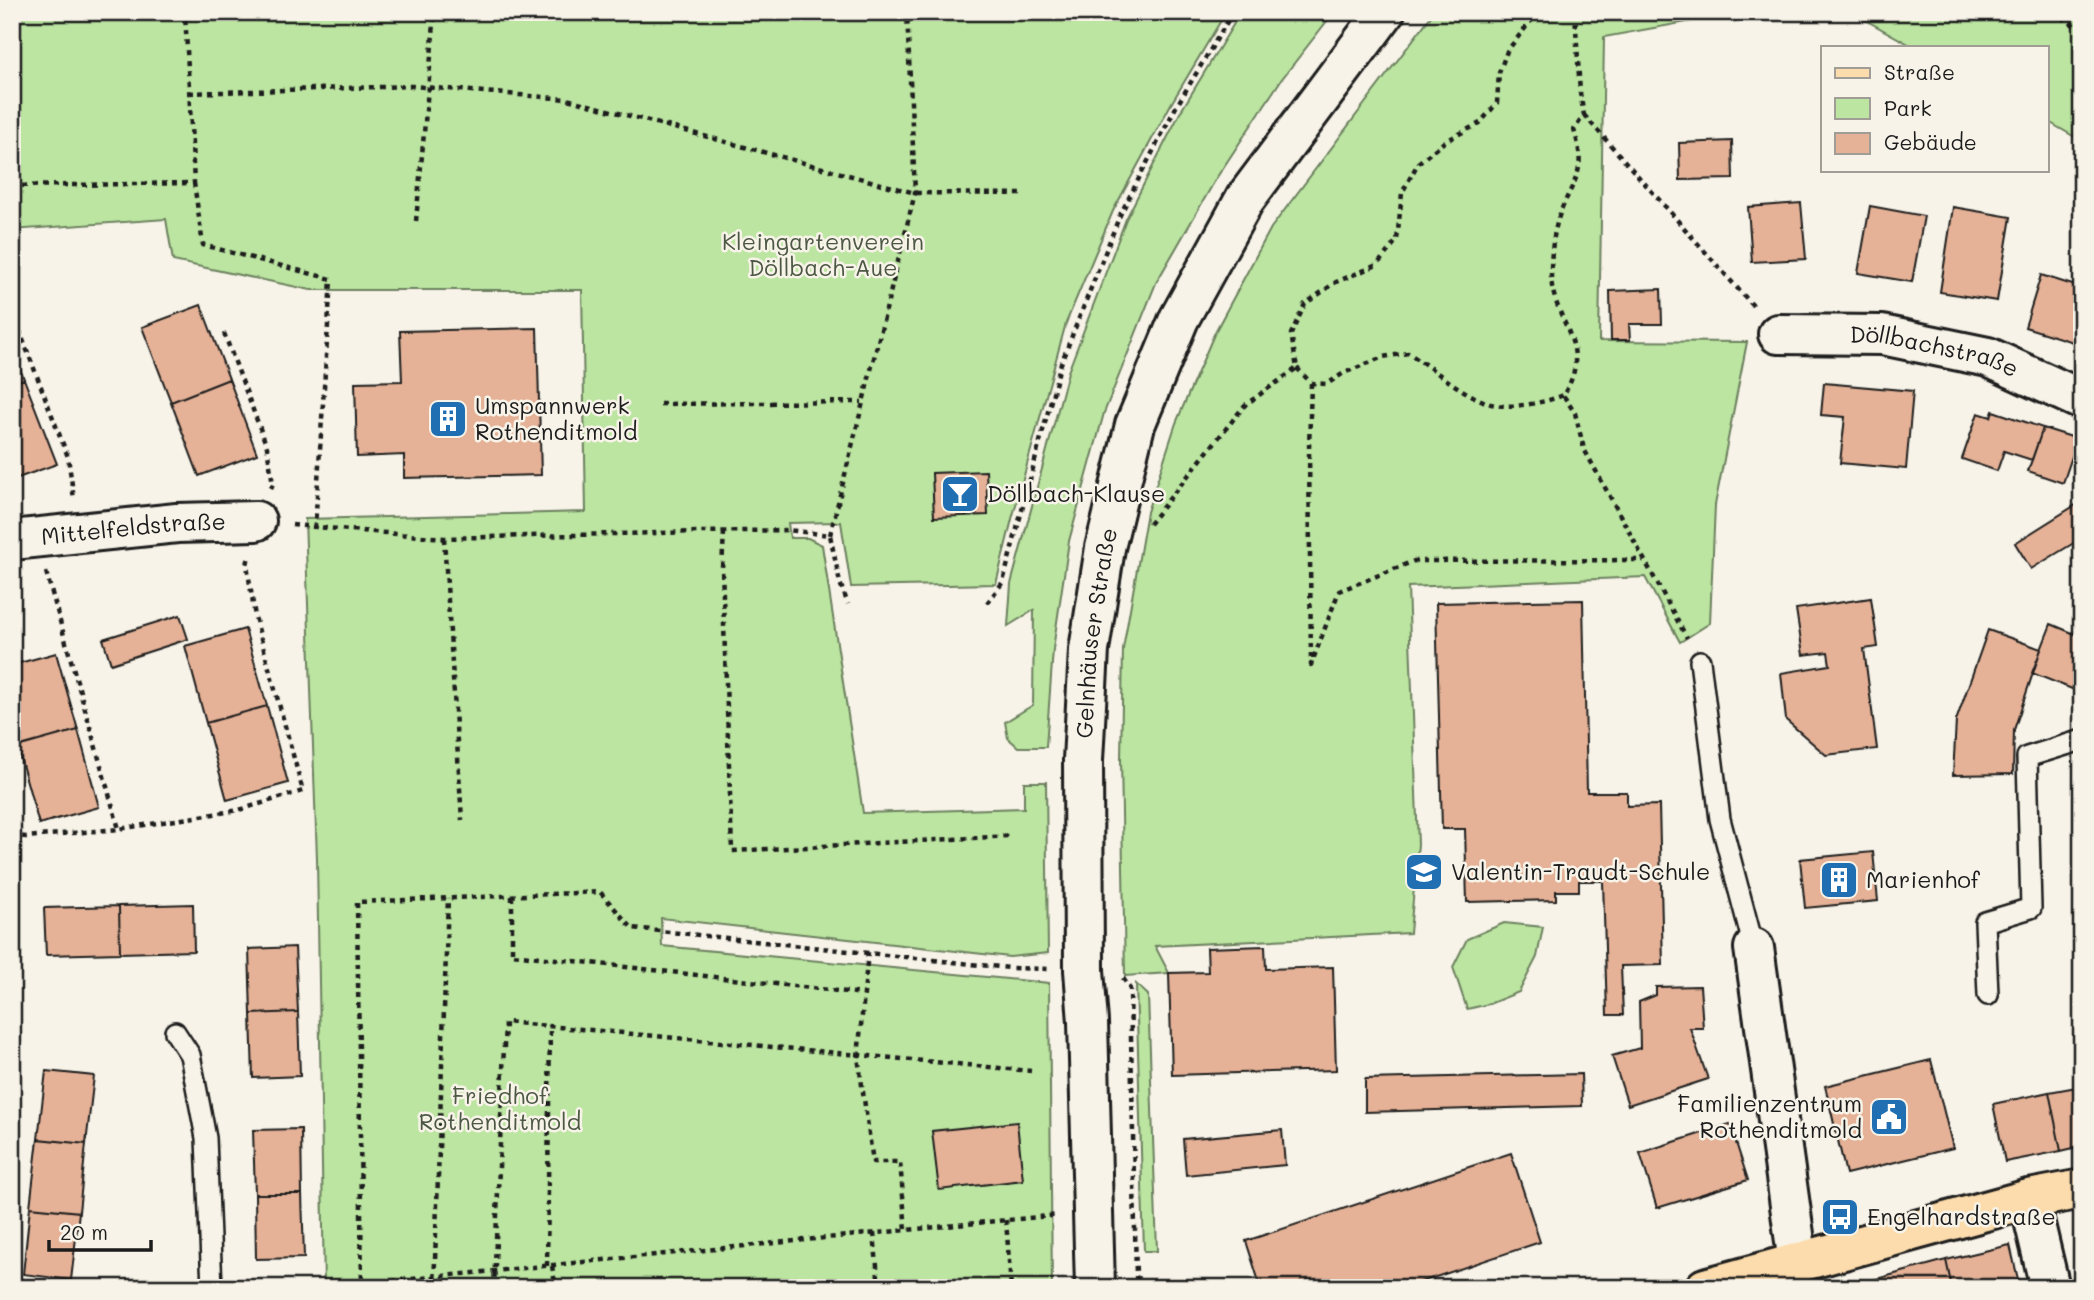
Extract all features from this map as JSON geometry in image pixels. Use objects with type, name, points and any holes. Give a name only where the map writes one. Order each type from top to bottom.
[{"type":"main road","name":"Gelnhäuser Straße","points":[[1095,1288],[1088,1022],[1084,970],[1083,760],[1089,650],[1105,548],[1135,425],[1179,319],[1245,199],[1385,12]]},
{"type":"main road","name":"Döllbachstraße","points":[[1777,334],[1882,335],[1988,357],[2082,400]]},
{"type":"main road","name":"Mittelfeldstraße","points":[[24,538],[177,523],[256,521]]},
{"type":"main road","points":[[1754,948],[1798,1263]]},
{"type":"main road","points":[[1706,1288],[2029,1199],[2082,1189]]},
{"type":"main road","points":[[2029,1199],[2050,1288]]},
{"type":"lane","points":[[1700,661],[1720,819],[1754,948]]},
{"type":"lane","points":[[1989,995],[1985,922],[2031,908],[2027,757],[2082,740]]},
{"type":"lane","points":[[175,1032],[190,1055],[206,1138],[212,1288]]},
{"type":"path","points":[[185,12],[194,183],[202,245],[331,279],[314,527]]},
{"type":"path","points":[[416,221],[435,12]]},
{"type":"path","points":[[848,604],[840,583],[830,535],[915,193],[907,12]]},
{"type":"path","points":[[988,603],[1003,582],[1060,366],[1120,215],[1176,107],[1233,12]]},
{"type":"path","points":[[1538,12],[1507,51],[1499,73],[1497,103],[1480,122],[1444,142],[1418,163],[1402,193],[1397,240],[1391,248],[1377,265],[1336,282],[1305,304],[1291,334],[1297,368],[1311,383],[1327,384],[1382,356],[1408,353],[1457,386],[1490,404],[1532,405],[1563,395],[1572,383],[1577,364],[1571,337],[1551,289],[1551,252],[1559,216],[1577,178],[1581,153],[1574,130],[1584,115]]},
{"type":"path","points":[[1575,12],[1584,115],[1777,334]]},
{"type":"path","points":[[2057,13],[2082,30]]},
{"type":"path","points":[[189,93],[412,86],[568,99],[915,193],[1025,194]]},
{"type":"path","points":[[12,186],[194,183]]},
{"type":"path","points":[[12,311],[68,457],[78,533]]},
{"type":"path","points":[[12,835],[26,837],[119,829],[239,810],[303,791],[255,617],[247,565],[256,521],[273,484],[267,447],[224,332]]},
{"type":"path","points":[[1105,548],[1134,542],[1245,405],[1297,368]]},
{"type":"path","points":[[1311,383],[1311,665],[1339,591],[1414,561],[1644,560]]},
{"type":"path","points":[[1563,395],[1576,414],[1584,449],[1700,661]]},
{"type":"path","points":[[660,404],[862,402]]},
{"type":"path","points":[[256,521],[444,538],[787,530],[830,535]]},
{"type":"path","points":[[724,532],[723,582],[732,850],[1009,836]]},
{"type":"path","points":[[24,538],[119,829]]},
{"type":"path","points":[[444,538],[462,820]]},
{"type":"path","points":[[1084,970],[1009,968],[632,928],[600,892],[357,902],[362,1286],[1094,1211]]},
{"type":"path","points":[[512,896],[512,954],[864,994]]},
{"type":"path","points":[[434,1288],[448,898]]},
{"type":"path","points":[[868,952],[858,1056],[873,1162],[900,1162],[906,1230]]},
{"type":"path","points":[[494,1288],[505,1023],[1031,1071]]},
{"type":"path","points":[[550,1026],[549,1266],[556,1288]]},
{"type":"path","points":[[1006,1220],[1011,1288]]},
{"type":"path","points":[[874,1233],[879,1288]]},
{"type":"green space","name":"Kleingartenverein Döllbach-Aue","points":[[12,12],[1226,12],[1171,104],[1113,211],[1066,323],[996,584],[851,587],[841,522],[788,523],[790,538],[808,538],[822,545],[863,813],[1024,808],[1024,782],[1046,782],[1048,953],[1010,957],[661,918],[662,946],[1049,983],[1052,1288],[324,1288],[317,859],[305,519],[586,512],[582,290],[311,290],[173,261],[166,219],[12,230]]},
{"type":"green space","points":[[1241,12],[1334,12],[1281,80],[1217,177],[1156,283],[1104,413],[1069,541],[1053,649],[1046,747],[1018,747],[1008,738],[1005,722],[1033,705],[1034,610],[1008,626],[1011,584],[1068,372],[1126,219],[1181,111]]},
{"type":"green space","points":[[1434,12],[1742,12],[1604,37],[1599,341],[1747,342],[1715,505],[1710,623],[1680,642],[1645,577],[1408,587],[1418,844],[1410,933],[1155,946],[1169,973],[1125,976],[1121,759],[1123,649],[1147,512],[1176,423],[1215,332],[1271,228]]},
{"type":"green space","points":[[1851,12],[2082,12],[2082,141],[2048,122],[2048,46],[1912,46]]},
{"type":"green space","points":[[1504,923],[1543,927],[1537,957],[1519,992],[1467,1009],[1453,967],[1467,939]]},
{"type":"green space","points":[[1136,984],[1148,995],[1157,1251],[1144,1251]]},
{"type":"building","points":[[1732,141],[1733,179],[1680,180],[1679,143]]},
{"type":"building","points":[[1801,203],[1806,259],[1752,262],[1748,207]]},
{"type":"building","points":[[1870,206],[1924,216],[1912,282],[1858,273]]},
{"type":"building","points":[[1953,207],[2011,217],[1997,301],[1940,292]]},
{"type":"building","points":[[2041,275],[2082,288],[2082,345],[2025,327]]},
{"type":"building","points":[[1661,289],[1662,324],[1629,324],[1630,340],[1611,340],[1610,291]]},
{"type":"building","points":[[201,305],[229,379],[171,402],[142,327]]},
{"type":"building","name":"Umspannwerk Rothenditmold","points":[[537,328],[541,475],[404,478],[404,455],[357,457],[355,382],[402,381],[400,331]]},
{"type":"building","points":[[12,348],[24,379],[12,383]]},
{"type":"building","points":[[24,379],[57,464],[12,480],[12,383]]},
{"type":"building","points":[[229,379],[257,454],[199,476],[171,402]]},
{"type":"building","points":[[1824,383],[1913,391],[1906,469],[1840,463],[1845,417],[1821,415]]},
{"type":"building","points":[[1993,411],[2043,428],[2032,460],[2004,451],[1997,471],[1962,459],[1978,413],[1991,417]]},
{"type":"building","points":[[2043,428],[2078,439],[2063,483],[2028,471]]},
{"type":"building","name":"Döllbach-Klause","points":[[986,471],[988,515],[934,517],[932,473]]},
{"type":"building","points":[[2082,501],[2082,538],[2031,569],[2015,543]]},
{"type":"building","points":[[1871,598],[1878,647],[1864,649],[1877,749],[1826,755],[1786,720],[1781,673],[1830,665],[1828,652],[1803,655],[1796,609]]},
{"type":"building","points":[[1583,600],[1587,792],[1627,792],[1627,806],[1659,805],[1663,965],[1621,966],[1623,1015],[1607,1015],[1603,881],[1579,881],[1579,891],[1556,891],[1556,900],[1467,902],[1465,829],[1442,829],[1436,603]]},
{"type":"building","points":[[180,615],[188,639],[111,664],[103,639]]},
{"type":"building","points":[[2051,624],[2082,637],[2082,693],[2032,673]]},
{"type":"building","points":[[245,629],[267,706],[206,723],[185,646]]},
{"type":"building","points":[[1988,630],[2041,649],[2014,730],[2013,774],[1953,775],[1956,721]]},
{"type":"building","points":[[56,653],[78,730],[17,747],[12,728],[12,665]]},
{"type":"building","points":[[267,706],[288,783],[227,800],[206,723]]},
{"type":"building","points":[[78,730],[99,807],[39,824],[17,747]]},
{"type":"building","name":"Marienhof","points":[[1873,852],[1878,901],[1805,908],[1800,859]]},
{"type":"building","points":[[193,904],[194,951],[120,953],[119,906]]},
{"type":"building","points":[[119,906],[120,953],[46,955],[44,908]]},
{"type":"building","points":[[2082,924],[2082,955],[2076,925]]},
{"type":"building","points":[[1265,946],[1266,969],[1333,967],[1336,1070],[1172,1075],[1169,973],[1208,972],[1207,948]]},
{"type":"building","points":[[295,947],[298,1012],[251,1014],[249,949]]},
{"type":"building","points":[[1700,986],[1703,1028],[1690,1028],[1708,1079],[1628,1105],[1612,1056],[1640,1048],[1639,1002],[1656,995],[1656,987]]},
{"type":"building","points":[[298,1012],[300,1076],[253,1078],[251,1014]]},
{"type":"building","name":"Familienzentrum Rothenditmold","points":[[1931,1060],[1953,1148],[1846,1174],[1825,1086]]},
{"type":"building","points":[[46,1071],[94,1076],[86,1144],[38,1139]]},
{"type":"building","points":[[1581,1074],[1582,1106],[1365,1112],[1365,1079]]},
{"type":"building","points":[[2082,1086],[2082,1146],[2061,1151],[2049,1092]]},
{"type":"building","points":[[2049,1092],[2061,1151],[2005,1162],[1993,1104]]},
{"type":"building","points":[[1017,1122],[1023,1180],[939,1190],[932,1131]]},
{"type":"building","points":[[1730,1124],[1748,1180],[1657,1208],[1640,1153]]},
{"type":"building","points":[[301,1129],[302,1194],[255,1194],[253,1130]]},
{"type":"building","points":[[1282,1130],[1285,1165],[1186,1175],[1183,1139]]},
{"type":"building","points":[[38,1139],[86,1144],[79,1212],[30,1207]]},
{"type":"building","points":[[1511,1153],[1540,1242],[1403,1288],[1261,1288],[1246,1241]]},
{"type":"building","points":[[255,1194],[302,1194],[304,1258],[256,1259]]},
{"type":"building","points":[[30,1207],[79,1212],[71,1280],[23,1274]]},
{"type":"building","points":[[2010,1245],[2020,1288],[1952,1288],[1946,1260]]},
{"type":"building","points":[[1946,1260],[1952,1288],[1875,1288],[1873,1280]]},
{"type":"building","points":[[1873,1280],[1875,1288],[1848,1288]]},
{"type":"place","name":"Umspannwerk Rothenditmold","points":[[448,419]]},
{"type":"place","name":"Döllbach-Klause","points":[[960,494]]},
{"type":"place","name":"Valentin-Traudt-Schule","points":[[1424,872]]},
{"type":"place","name":"Marienhof","points":[[1839,880]]},
{"type":"place","name":"Familienzentrum Rothenditmold","points":[[1889,1117]]},
{"type":"place","name":"Engelhardstraße","points":[[1840,1217]]},
{"type":"park label","name":"Friedhof Rothenditmold","points":[[500,1109]]}]
